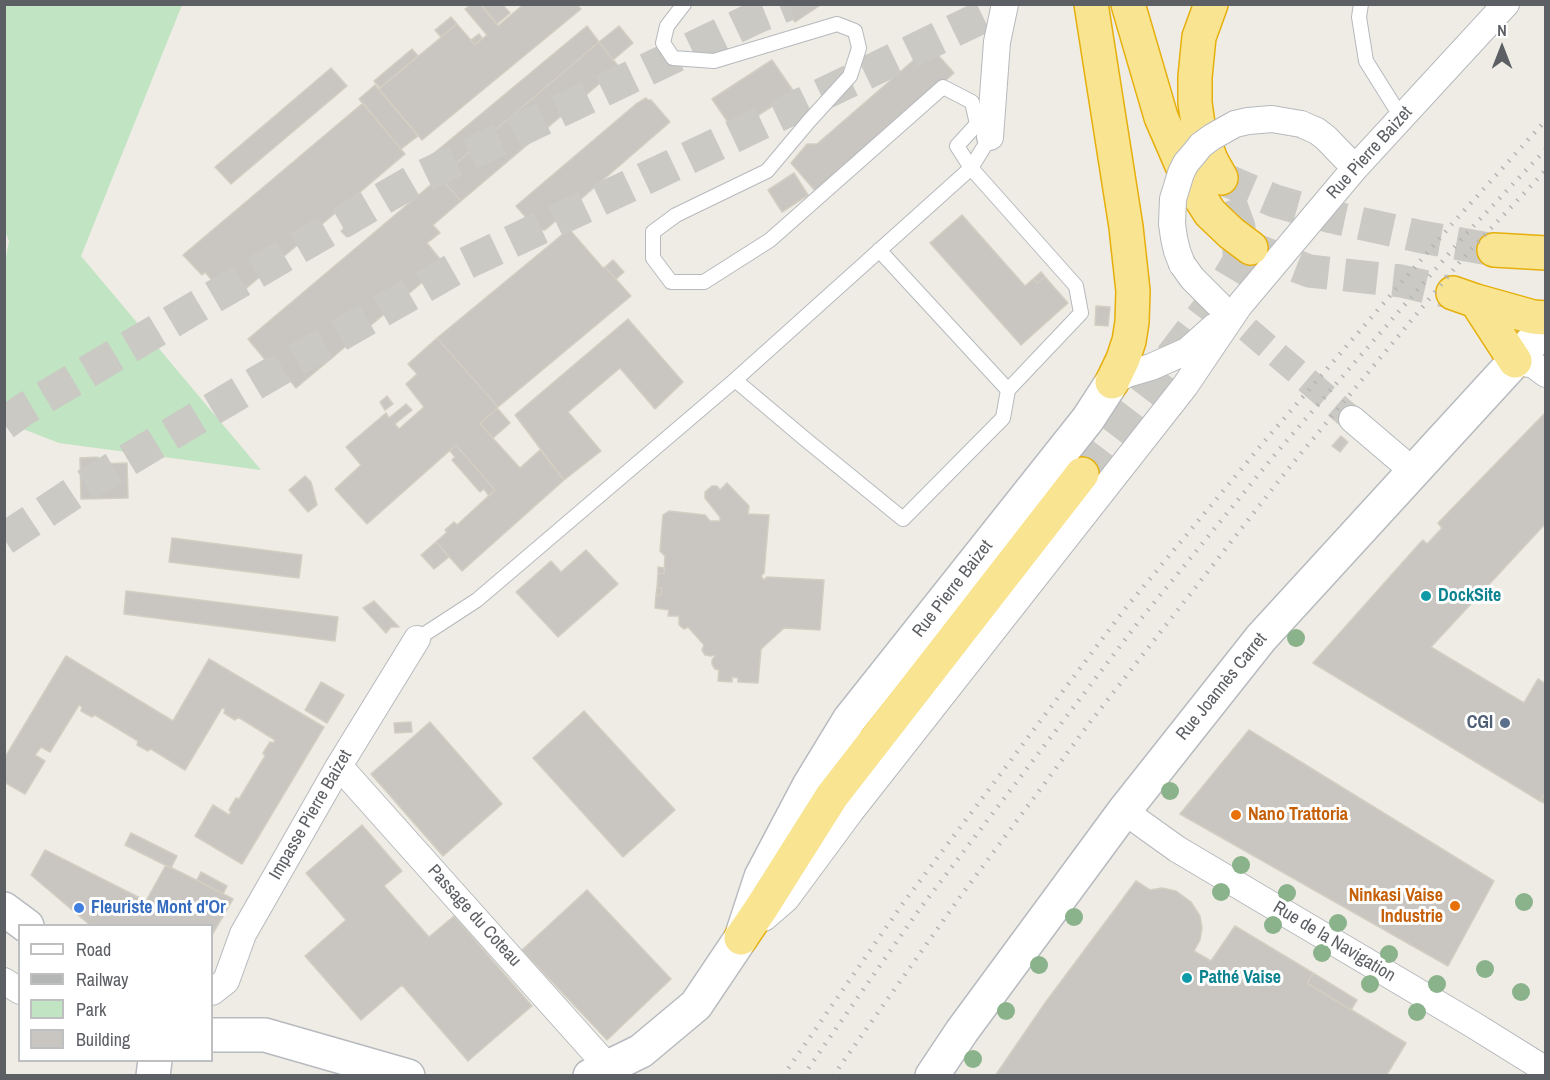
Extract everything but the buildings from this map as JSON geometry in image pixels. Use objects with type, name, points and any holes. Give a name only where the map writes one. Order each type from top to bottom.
[{"type":"highway","points":[[1091,4],[1132,276],[1133,308],[1129,341],[1112,382]]},
{"type":"highway","points":[[1128,4],[1161,117],[1187,177],[1210,213],[1251,249]]},
{"type":"highway","points":[[1211,4],[1199,37],[1195,103],[1198,124],[1211,160],[1221,178]]},
{"type":"highway","points":[[1494,250],[1545,253]]},
{"type":"highway","points":[[1515,361],[1464,297],[1533,317],[1545,318]]},
{"type":"highway","points":[[741,938],[832,796],[1082,474]]},
{"type":"street","points":[[990,137],[997,42],[1005,4]]},
{"type":"street","name":"Rue Pierre Baizet","points":[[741,938],[761,877],[810,784],[849,720],[1088,419],[1112,382],[1126,374],[1151,367],[1187,351],[1506,4]]},
{"type":"street","points":[[1228,305],[1192,278],[1182,264],[1174,238],[1173,199],[1181,173],[1201,145],[1235,124],[1272,119],[1301,124],[1317,132],[1326,138],[1355,168]]},
{"type":"street","name":"Rue Pierre Baizet","points":[[599,1071],[641,1051],[696,1005],[741,938],[786,899],[851,811],[1185,386],[1228,305]]},
{"type":"street","name":"Rue Joannès Carret","points":[[932,1076],[962,1031],[1124,811],[1261,638],[1545,327]]},
{"type":"street","points":[[1515,361],[1534,365],[1545,374]]},
{"type":"street","points":[[1352,419],[1413,471]]},
{"type":"street","name":"Impasse Pierre Baizet","points":[[213,991],[226,981],[243,934],[339,766],[417,639]]},
{"type":"street","name":"Passage du Coteau","points":[[339,766],[599,1071]]},
{"type":"street","name":"Rue de la Navigation","points":[[1124,811],[1177,849],[1472,1024],[1545,1070]]},
{"type":"street","points":[[4,909],[24,924]]},
{"type":"street","points":[[4,981],[18,990]]},
{"type":"street","points":[[213,1035],[265,1035],[408,1076]]},
{"type":"lane","points":[[684,4],[667,26],[663,43],[673,58],[714,61],[837,24],[855,31],[859,48],[850,76],[767,171],[676,215],[653,232],[653,258],[671,282],[704,282],[770,240],[944,87],[972,102],[977,124],[957,146],[971,168],[1076,286],[1081,313],[1008,390],[1003,418],[903,519],[735,380]]},
{"type":"lane","points":[[1361,4],[1359,17],[1366,61],[1401,117]]},
{"type":"lane","points":[[417,639],[477,600],[735,380],[971,168],[990,137]]},
{"type":"lane","points":[[879,250],[1008,390]]},
{"type":"green space","points":[[5,4],[182,5],[81,256],[261,470],[59,443],[5,422],[4,267],[9,241],[4,229]]},
{"type":"tunnel","points":[[4,424],[23,410],[413,181],[757,17],[789,4]]},
{"type":"tunnel","points":[[4,539],[81,488],[256,383],[458,267],[1009,4]]},
{"type":"tunnel","points":[[1221,178],[1275,201],[1332,217],[1494,250]]},
{"type":"tunnel","points":[[1082,474],[1220,293],[1239,261],[1239,227],[1221,178]]},
{"type":"tunnel","points":[[1251,248],[1309,271],[1401,281],[1453,293]]},
{"type":"tunnel","points":[[1218,304],[1352,419]]},
{"type":"railway","points":[[783,1076],[901,906],[1124,610],[1263,443],[1452,224],[1546,120]]},
{"type":"railway","points":[[803,1076],[916,914],[1140,620],[1277,452],[1466,234],[1546,149]]},
{"type":"railway","points":[[833,1076],[960,897],[1091,721],[1288,469],[1464,257],[1546,170]]},
{"type":"place","name":"DockSite","points":[[1426,596]]},
{"type":"place","name":"CGI","points":[[1505,723]]},
{"type":"place","name":"Nano Trattoria","points":[[1236,815]]},
{"type":"place","name":"Ninkasi Vaise Industrie","points":[[1455,906]]},
{"type":"place","name":"Fleuriste Mont d'Or","points":[[79,908]]},
{"type":"place","name":"Pathé Vaise","points":[[1187,978]]}]
